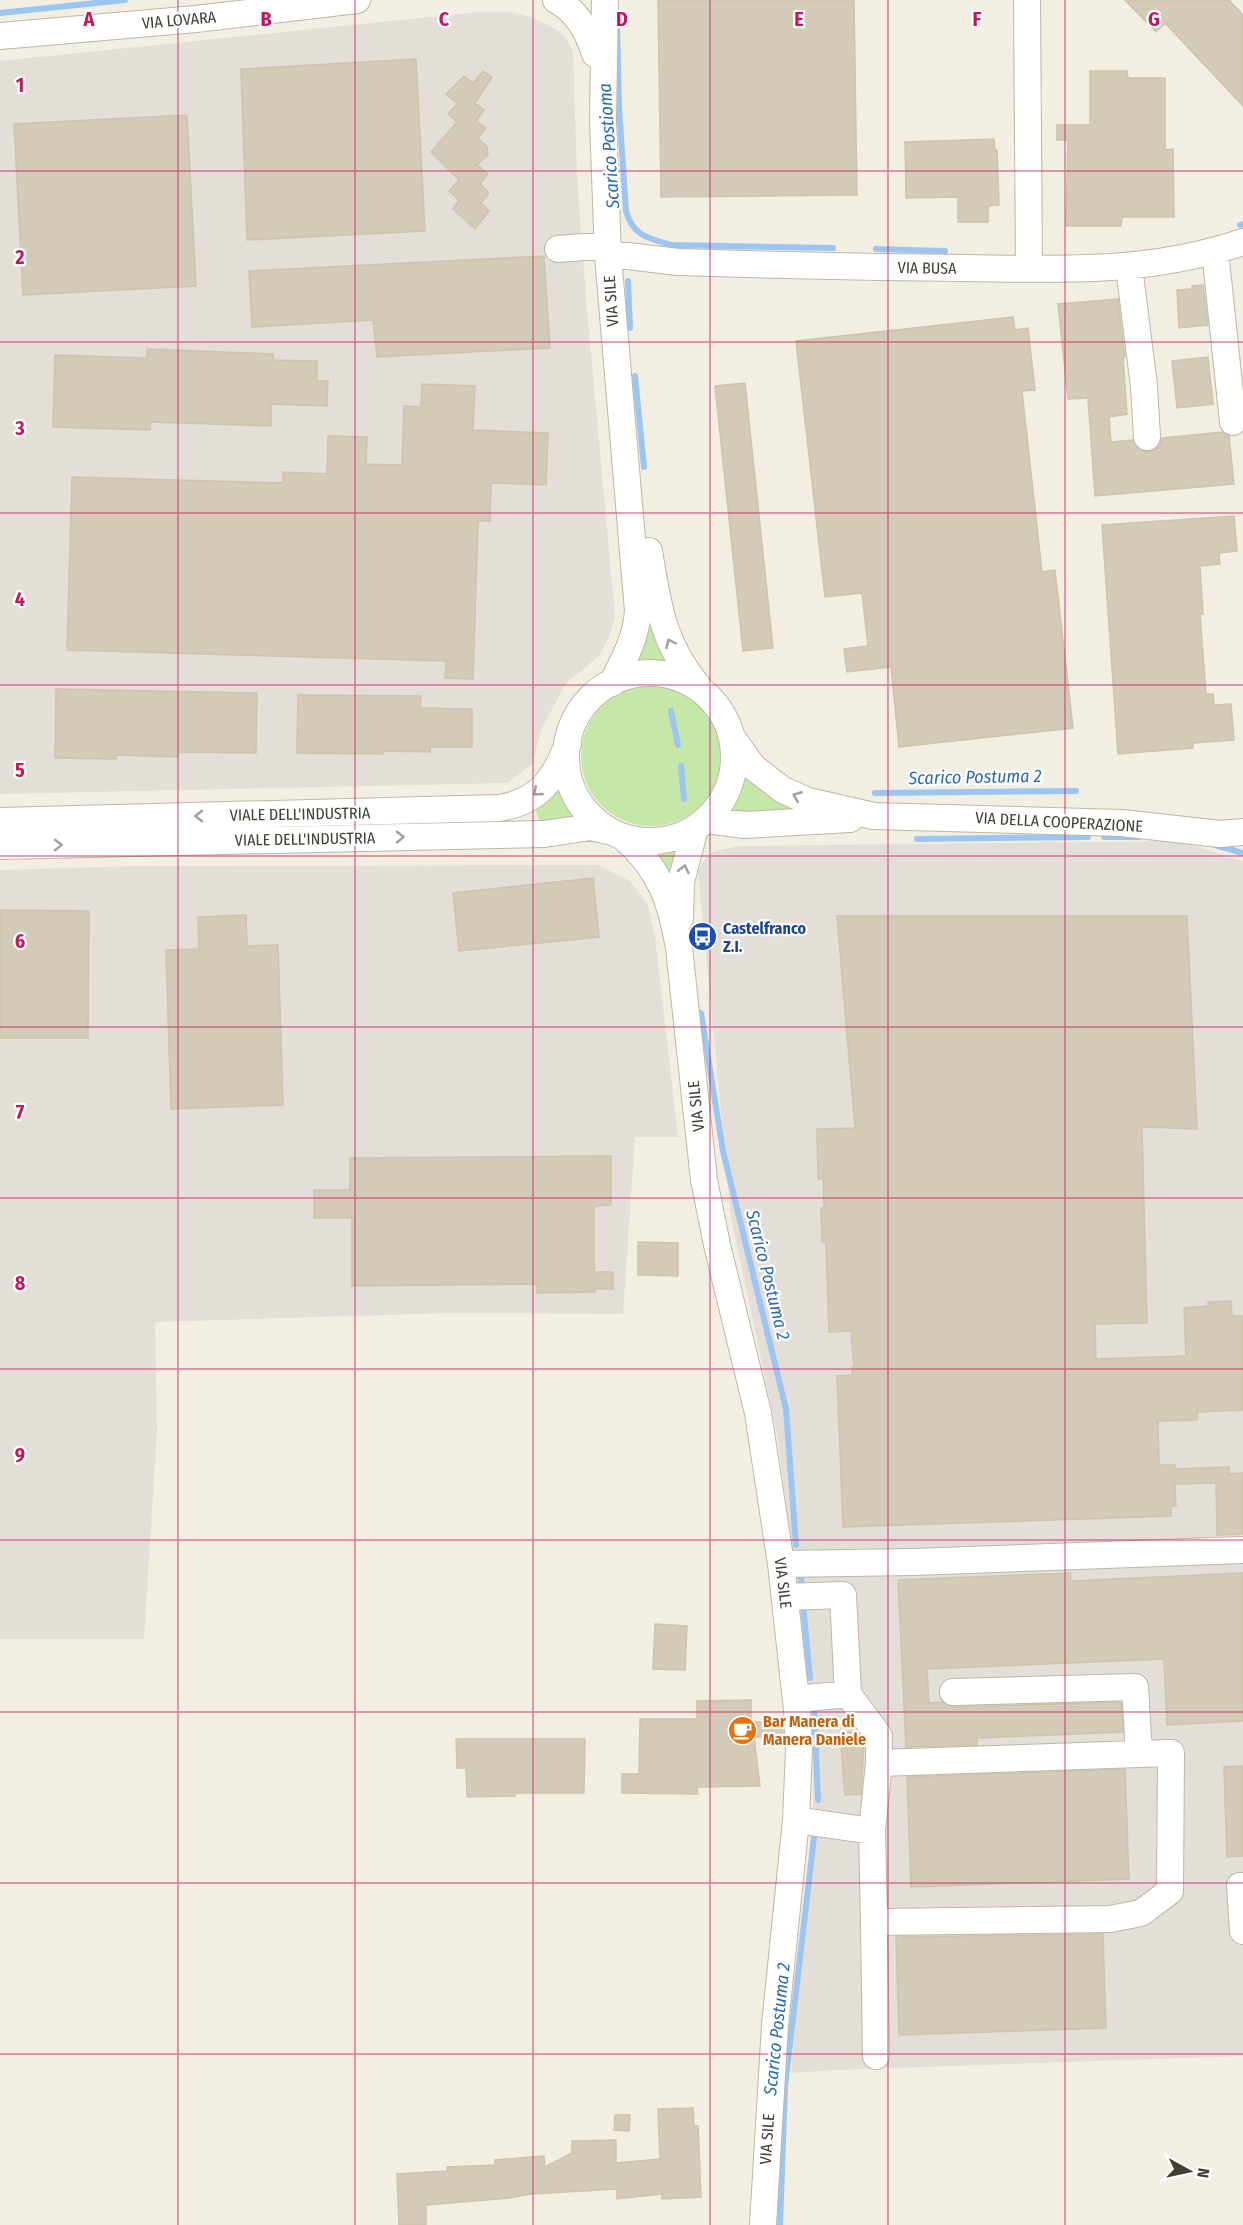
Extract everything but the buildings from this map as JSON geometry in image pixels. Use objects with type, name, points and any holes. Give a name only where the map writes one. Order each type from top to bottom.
[{"type":"street","name":"VIA LOVARA","points":[[0,36],[196,19],[357,0]]},
{"type":"street","points":[[556,0],[568,6],[577,17],[591,40],[595,54]]},
{"type":"street","name":"VIA SILE","points":[[593,0],[597,96],[603,120]]},
{"type":"street","name":"VIA SILE","points":[[605,0],[603,120],[608,250],[628,481],[637,625],[631,646],[612,682]]},
{"type":"street","points":[[1027,0],[1029,269]]},
{"type":"street","name":"VIA BUSA","points":[[558,249],[608,250],[621,255],[667,262],[1081,270],[1172,261],[1243,242]]},
{"type":"street","points":[[1215,251],[1233,422]]},
{"type":"street","points":[[1129,267],[1144,386],[1147,437]]},
{"type":"street","name":"VIA SILE","points":[[628,481],[646,538],[657,606],[671,647],[702,691]]},
{"type":"street","points":[[631,546],[638,548],[646,586],[657,606]]},
{"type":"street","points":[[638,674],[665,675],[684,681],[702,691],[720,711],[731,736],[734,762],[728,788],[715,811],[700,824],[676,837],[655,841],[616,834],[589,815],[575,794],[567,769],[568,744],[576,719],[591,698],[612,682],[638,674]]},
{"type":"street","name":"VIA DELLA COOPERAZIONE","points":[[731,736],[753,767],[783,790],[808,801],[874,816]]},
{"type":"street","name":"VIALE DELL'INDUSTRIA","points":[[0,821],[499,808],[524,802],[541,789],[559,765],[568,744]]},
{"type":"street","name":"VIA DELLA COOPERAZIONE","points":[[700,824],[745,825],[843,820],[874,816],[1122,823],[1221,834],[1243,832]]},
{"type":"street","name":"VIA SILE","points":[[679,948],[681,882],[700,824]]},
{"type":"street","name":"VIALE DELL'INDUSTRIA","points":[[0,846],[544,834],[591,827],[616,834]]},
{"type":"street","name":"VIA SILE","points":[[616,834],[650,864],[661,882],[669,903],[679,948],[704,1180],[717,1245],[758,1413],[781,1564],[796,1699],[799,1750],[796,1820],[774,2036],[763,2225]]},
{"type":"street","points":[[781,1564],[913,1562],[1243,1550]]},
{"type":"street","points":[[785,1597],[843,1596],[848,1694],[879,1736],[879,1763],[872,1831],[876,2056]]},
{"type":"street","points":[[953,1692],[1135,1687],[1139,1754]]},
{"type":"street","points":[[796,1699],[848,1694]]},
{"type":"street","points":[[874,1923],[1110,1920],[1141,1913],[1170,1891],[1170,1753],[879,1763]]},
{"type":"street","points":[[796,1820],[872,1831]]},
{"type":"street","points":[[1243,1886],[1240,1886],[1243,1946]]},
{"type":"shaded area","points":[[478,12],[508,12],[532,17],[559,31],[573,51],[577,176],[586,299],[615,617],[609,637],[599,656],[566,683],[542,728],[532,764],[508,783],[0,794],[0,61]]},
{"type":"shaded area","points":[[1180,841],[1243,861],[1243,2056],[791,2073],[813,1824],[813,1720],[778,1440],[731,1218],[698,871],[707,856],[714,851],[740,846]]},
{"type":"shaded area","points":[[597,865],[628,880],[648,906],[655,937],[678,1137],[635,1137],[623,1314],[452,1313],[155,1322],[157,1431],[144,1639],[0,1639],[0,870],[137,866]]},
{"type":"green space","points":[[643,607],[675,664],[651,662],[630,664]]},
{"type":"green space","points":[[651,686],[678,692],[690,698],[700,707],[709,717],[715,729],[721,756],[715,783],[709,795],[700,805],[690,814],[678,820],[651,826],[624,820],[612,814],[602,805],[593,795],[587,783],[581,756],[587,729],[593,717],[602,707],[612,698],[624,692]]},
{"type":"green space","points":[[745,767],[828,811],[725,815],[739,793]]},
{"type":"green space","points":[[560,783],[579,817],[541,825],[534,806]]},
{"type":"green space","points":[[678,848],[676,889],[653,852]]},
{"type":"waterway","name":"Scarico Postioma","points":[[0,13],[125,0]]},
{"type":"waterway","name":"Scarico Postioma","points":[[617,25],[619,107],[626,211],[637,231],[648,238],[671,245],[833,248]]},
{"type":"waterway","name":"Scarico Postioma","points":[[876,249],[945,251]]},
{"type":"waterway","points":[[628,281],[630,328]]},
{"type":"waterway","points":[[635,376],[644,467]]},
{"type":"waterway","points":[[671,711],[678,745]]},
{"type":"waterway","name":"Scarico Postuma 2","points":[[681,766],[684,799]]},
{"type":"waterway","name":"Scarico Postuma 2","points":[[875,793],[1076,791]]},
{"type":"waterway","points":[[917,839],[1088,837]]},
{"type":"waterway","points":[[1104,837],[1139,837]]},
{"type":"waterway","points":[[1215,845],[1243,853]]},
{"type":"waterway","name":"Scarico Postuma 2","points":[[701,1013],[723,1151],[786,1409],[796,1545]]},
{"type":"waterway","name":"Scarico Postuma 2","points":[[799,1572],[802,1583]]},
{"type":"waterway","name":"Scarico Postuma 2","points":[[803,1603],[810,1678]]},
{"type":"waterway","name":"Scarico Postuma 2","points":[[814,1704],[818,1800]]},
{"type":"waterway","name":"Scarico Postuma 2","points":[[780,2225],[785,2087],[814,1837]]},
{"type":"place","name":"Castelfranco Z.I.","points":[[702,937]]},
{"type":"place","name":"Bar Manera di Manera Daniele","points":[[742,1730]]}]
